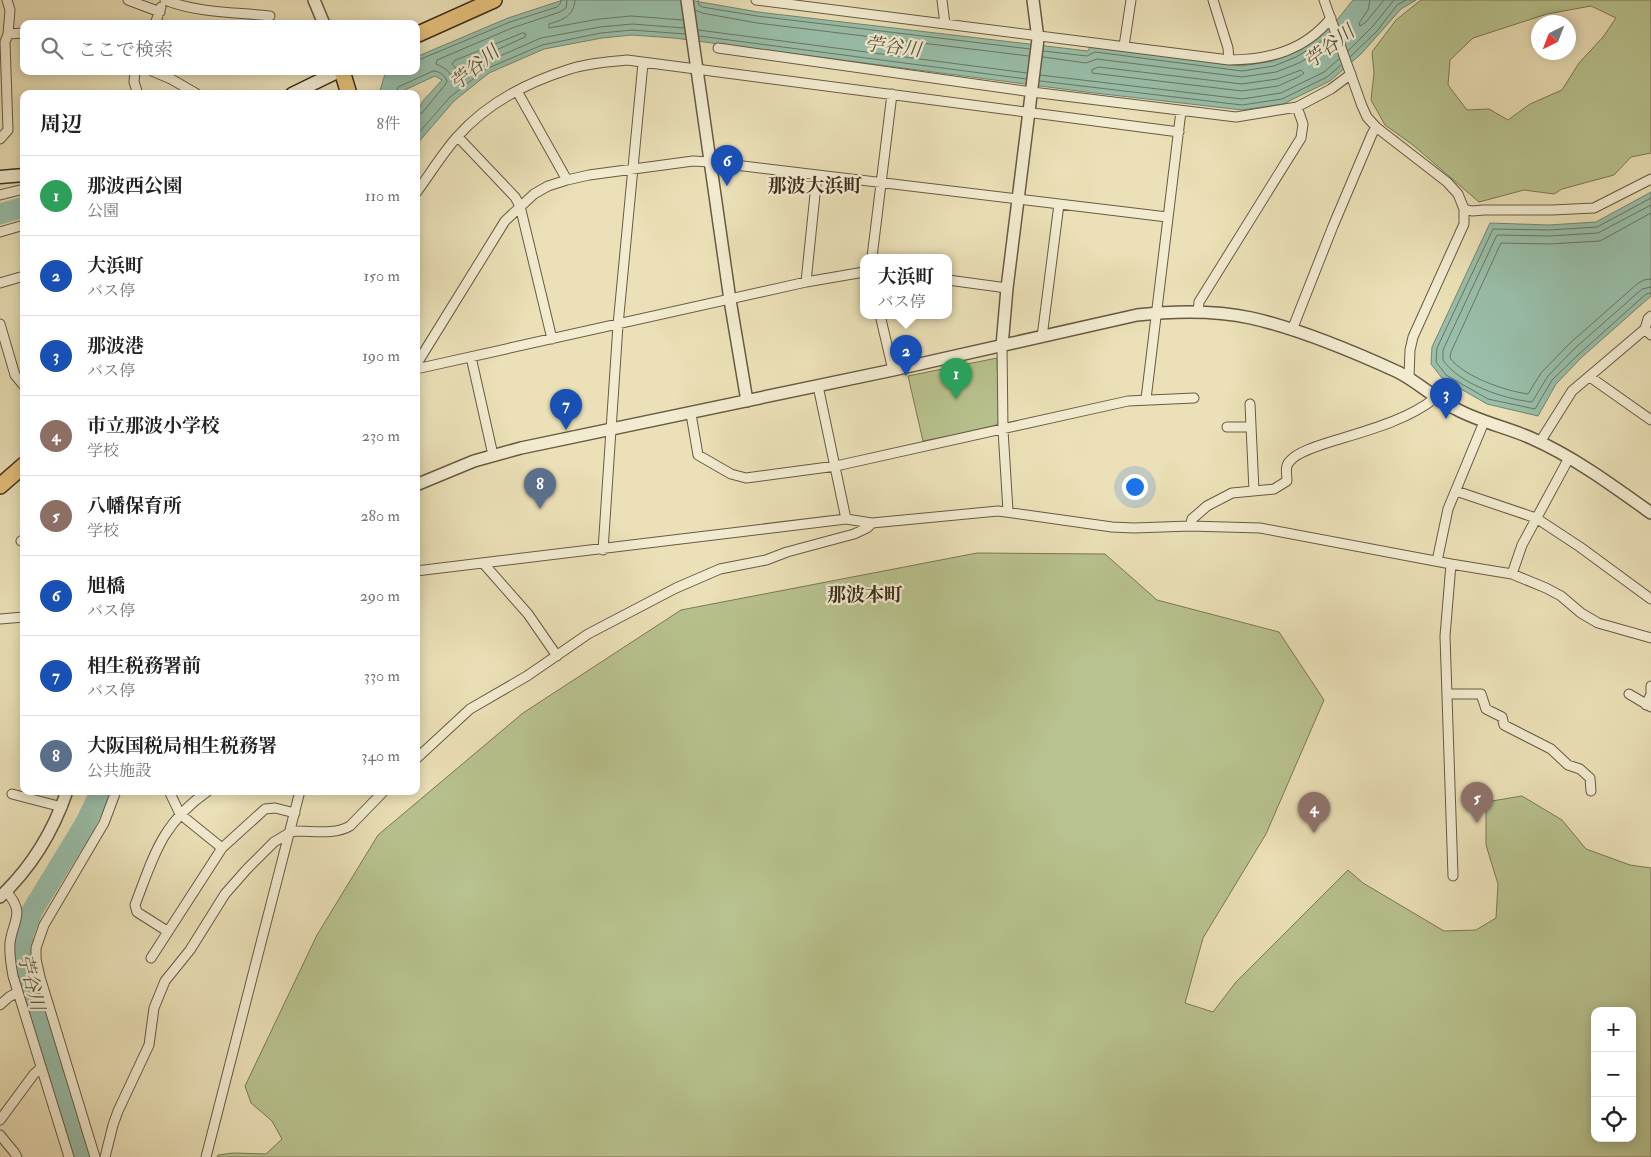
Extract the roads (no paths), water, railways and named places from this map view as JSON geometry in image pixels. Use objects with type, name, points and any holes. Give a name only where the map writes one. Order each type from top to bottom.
[{"type":"main road","points":[[420,33],[494,0]]},
{"type":"main road","points":[[300,90],[331,75]]},
{"type":"main road","points":[[343,75],[348,90]]},
{"type":"main road","points":[[0,177],[20,175]]},
{"type":"main road","points":[[0,486],[20,468]]},
{"type":"street","points":[[0,1],[6,0],[10,10],[6,42],[8,130],[0,139]]},
{"type":"street","points":[[128,0],[160,12]]},
{"type":"street","points":[[157,20],[165,0],[202,9],[270,16]]},
{"type":"street","points":[[314,0],[322,20]]},
{"type":"street","points":[[687,0],[730,300],[747,401]]},
{"type":"street","points":[[756,0],[1229,60],[1266,58],[1283,52],[1310,39],[1332,21]]},
{"type":"street","points":[[942,0],[945,24]]},
{"type":"street","points":[[1008,511],[1003,430],[1002,346],[1007,288],[1038,37],[1033,0]]},
{"type":"street","points":[[1124,46],[1131,0]]},
{"type":"street","points":[[1213,0],[1228,48],[1229,60]]},
{"type":"street","points":[[1324,0],[1367,117],[1376,128],[1447,182],[1458,194],[1464,209],[1464,224],[1413,337],[1410,350],[1409,377]]},
{"type":"street","points":[[8,34],[20,33]]},
{"type":"street","points":[[718,48],[1236,117],[1296,108],[1332,89],[1350,71]]},
{"type":"street","points":[[420,188],[458,137],[485,111],[517,91],[571,68],[599,62],[626,60],[1179,132]]},
{"type":"street","points":[[603,550],[618,325],[643,62]]},
{"type":"street","points":[[134,75],[137,90]]},
{"type":"street","points":[[162,75],[190,90]]},
{"type":"street","points":[[517,91],[567,180]]},
{"type":"street","points":[[872,254],[892,94]]},
{"type":"street","points":[[1198,312],[1199,302],[1301,138],[1303,124],[1296,108]]},
{"type":"street","points":[[1146,400],[1181,111]]},
{"type":"street","points":[[1292,330],[1333,226],[1376,128]]},
{"type":"street","points":[[458,137],[515,196],[520,206],[552,339]]},
{"type":"street","points":[[420,358],[505,221],[534,194],[548,186],[567,180],[693,161],[710,162],[1167,217]]},
{"type":"street","points":[[806,282],[817,175]]},
{"type":"street","points":[[1464,209],[1472,211],[1594,208],[1651,179]]},
{"type":"street","points":[[0,196],[20,190]]},
{"type":"street","points":[[1042,337],[1059,204]]},
{"type":"street","points":[[0,232],[20,228]]},
{"type":"street","points":[[420,368],[806,282],[860,273]]},
{"type":"street","points":[[0,282],[20,277]]},
{"type":"street","points":[[952,281],[1007,288]]},
{"type":"street","points":[[420,482],[493,455],[610,429],[691,414],[1137,315],[1198,312],[1249,318],[1292,330],[1387,367],[1409,377],[1435,398],[1455,409],[1484,422],[1511,430],[1540,442],[1595,474],[1651,512]]},
{"type":"street","points":[[1540,442],[1572,391],[1648,332],[1648,319],[1651,316]]},
{"type":"street","points":[[881,319],[893,370]]},
{"type":"street","points":[[0,324],[15,375],[20,381]]},
{"type":"street","points":[[472,357],[493,455]]},
{"type":"street","points":[[1590,377],[1651,420]]},
{"type":"street","points":[[818,386],[846,519]]},
{"type":"street","points":[[691,414],[698,456],[731,474],[746,478],[836,466],[1128,401],[1194,398]]},
{"type":"street","points":[[1190,526],[1192,519],[1207,506],[1232,493],[1274,489],[1287,481],[1286,466],[1291,459],[1317,447],[1374,428],[1417,410],[1435,398]]},
{"type":"street","points":[[1250,404],[1254,491]]},
{"type":"street","points":[[1437,561],[1448,509],[1484,422]]},
{"type":"street","points":[[1227,427],[1251,427]]},
{"type":"street","points":[[1512,574],[1522,545],[1569,458]]},
{"type":"street","points":[[1456,491],[1536,518],[1651,599]]},
{"type":"street","points":[[420,571],[846,519],[872,523],[1008,511],[1112,527],[1190,526],[1260,528],[1512,574],[1561,596],[1581,613],[1598,623],[1651,638]]},
{"type":"street","points":[[420,755],[470,709],[527,676],[594,631],[696,578],[720,569],[766,560],[787,552],[854,534],[867,528],[872,523]]},
{"type":"street","points":[[484,563],[528,614],[557,656]]},
{"type":"street","points":[[1451,564],[1444,636],[1453,876]]},
{"type":"street","points":[[0,619],[20,617]]},
{"type":"street","points":[[1629,694],[1649,706],[1651,686]]},
{"type":"street","points":[[1447,694],[1481,694],[1486,709],[1502,717],[1504,725],[1551,749],[1568,766],[1580,769],[1590,778],[1591,791]]},
{"type":"street","points":[[12,794],[62,807]]},
{"type":"street","points":[[66,795],[62,807],[36,856],[3,894],[14,901],[18,910],[10,943],[10,959],[18,992],[41,1068],[53,1100],[69,1157]]},
{"type":"street","points":[[94,1157],[40,977],[36,959],[36,948],[44,924],[104,823],[114,795]]},
{"type":"street","points":[[171,795],[180,814],[222,848]]},
{"type":"street","points":[[167,931],[137,912],[135,905],[151,862],[166,830],[189,805],[203,795]]},
{"type":"street","points":[[206,1157],[291,832],[299,795]]},
{"type":"street","points":[[105,1157],[118,1111],[149,1046],[154,1008],[166,981],[190,950],[222,899],[265,849],[291,832],[344,829],[350,826],[380,795]]},
{"type":"street","points":[[151,958],[222,848],[265,809],[275,808],[294,813]]},
{"type":"street","points":[[0,1005],[18,992]]},
{"type":"street","points":[[2,1114],[41,1068]]},
{"type":"street","points":[[0,1134],[17,1157]]},
{"type":"water","points":[[563,0],[689,0],[758,12],[1088,51],[1090,47],[1241,66],[1273,61],[1295,52],[1317,39],[1337,20],[1353,0],[1416,0],[1401,9],[1361,54],[1330,81],[1283,104],[1242,110],[1086,92],[674,38],[632,35],[602,38],[544,49],[489,73],[454,101],[420,140],[420,106],[442,80],[435,76],[405,90],[380,90],[385,75],[420,75],[420,55],[508,18]]},
{"type":"water","points":[[1651,192],[1651,296],[1582,357],[1556,384],[1538,416],[1487,404],[1442,378],[1431,364],[1432,347],[1490,223],[1549,225],[1596,222]]},
{"type":"waterway","points":[[0,214],[20,208]]},
{"type":"waterway","name":"苧谷川","points":[[82,1157],[22,955],[23,935],[32,911],[85,824],[99,795]]},
{"type":"place","name":"旭橋","points":[[727,186]]},
{"type":"place","name":"大浜町","points":[[906,376]]},
{"type":"place","name":"那波西公園","points":[[956,399]]},
{"type":"place","name":"那波港","points":[[1446,419]]},
{"type":"place","name":"相生税務署前","points":[[566,430]]},
{"type":"place","name":"大阪国税局相生税務署","points":[[540,509]]},
{"type":"place","name":"八幡保育所","points":[[1477,823]]},
{"type":"place","name":"市立那波小学校","points":[[1314,833]]},
{"type":"district","name":"那波大浜町","points":[[815,185]]},
{"type":"district","name":"那波本町","points":[[865,594]]}]
